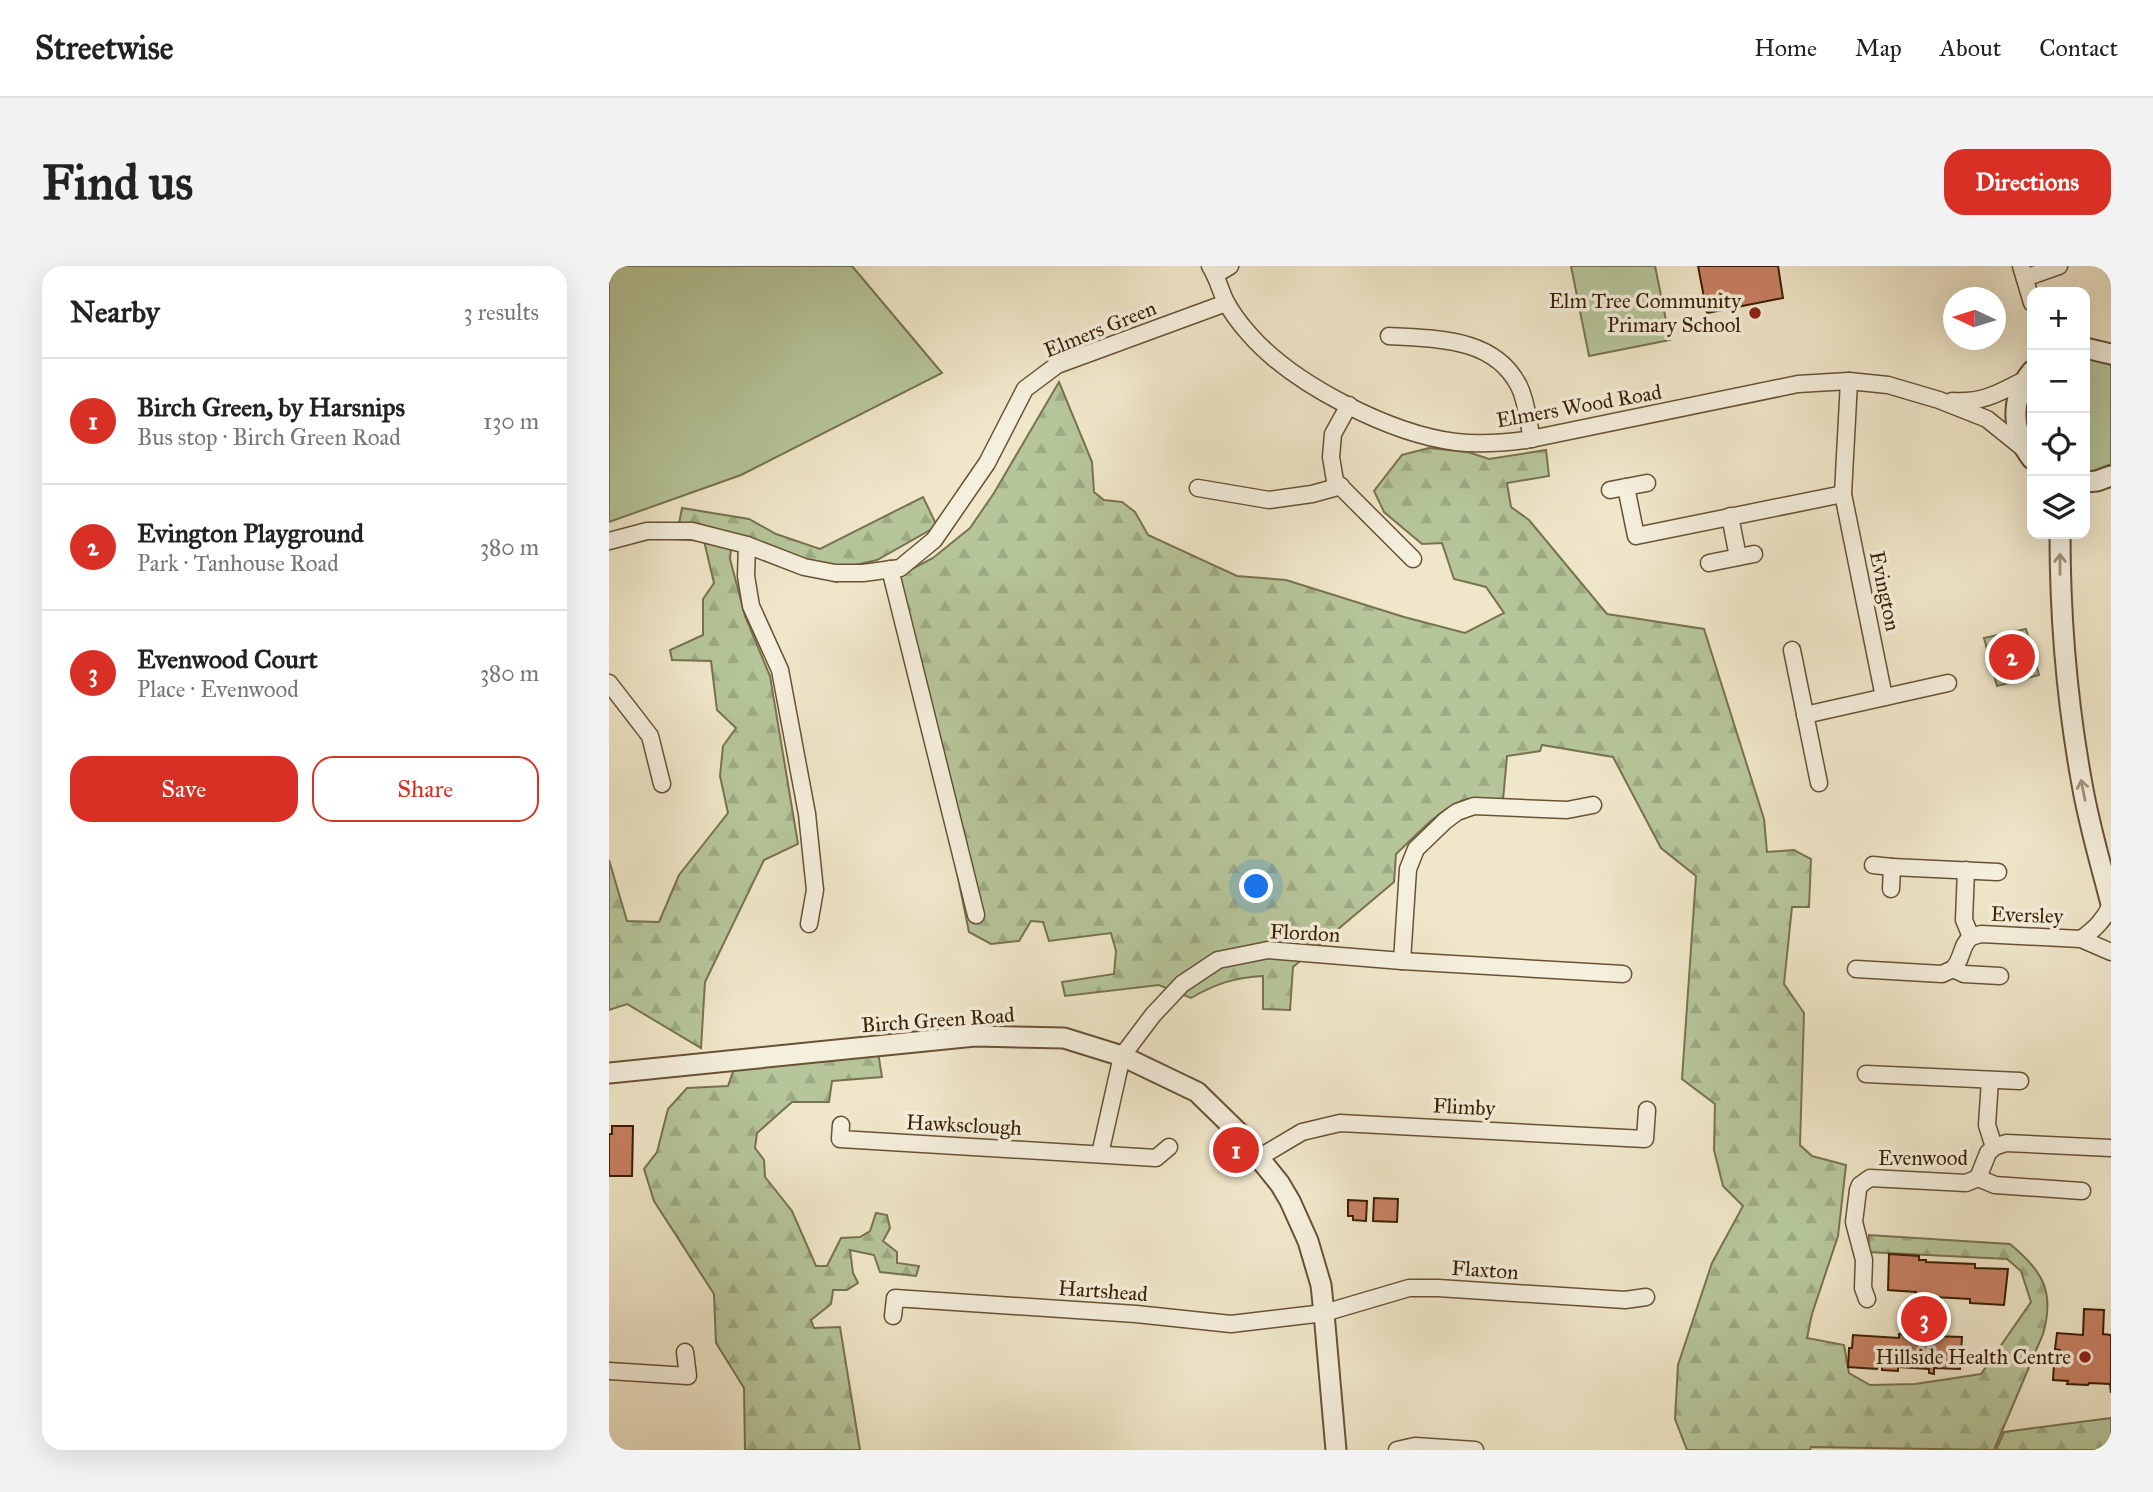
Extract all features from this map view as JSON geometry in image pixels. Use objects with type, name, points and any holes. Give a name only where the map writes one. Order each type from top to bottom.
[{"type":"street","points":[[1226,303],[1213,271],[1230,266]]},
{"type":"street","points":[[2023,272],[2059,266]]},
{"type":"street","name":"Elmers Wood Road","points":[[1226,303],[1267,353],[1307,383],[1405,430],[1457,442],[1494,443],[1531,439],[1798,384],[1849,381],[1906,389],[1987,419],[2027,452]]},
{"type":"street","name":"Elmers Green","points":[[609,541],[647,531],[692,531],[747,545],[804,567],[835,573],[863,573],[900,568],[934,540],[987,463],[1024,389],[1057,365],[1226,303]]},
{"type":"street","points":[[1389,336],[1473,346],[1499,361],[1519,387],[1531,439]]},
{"type":"street","points":[[1415,355],[1416,338]]},
{"type":"street","points":[[2090,348],[2111,344]]},
{"type":"street","points":[[2090,349],[2111,354]]},
{"type":"street","name":"Elmers Wood Road","points":[[1939,400],[1969,402],[1987,399],[2027,376]]},
{"type":"street","points":[[2027,379],[2018,395],[2015,413],[2017,431],[2027,451]]},
{"type":"street","name":"Evington","points":[[1849,381],[1843,494],[1884,697]]},
{"type":"street","points":[[1349,405],[1333,433],[1331,457],[1335,481],[1413,559]]},
{"type":"street","points":[[2090,482],[2111,476]]},
{"type":"street","points":[[1647,483],[1618,489],[1636,536],[1843,494]]},
{"type":"street","points":[[1198,488],[1269,500],[1312,494],[1341,486]]},
{"type":"street","points":[[1709,563],[1746,556],[1730,516]]},
{"type":"street","points":[[2060,539],[2065,659],[2075,739],[2089,820],[2111,905]]},
{"type":"street","points":[[747,545],[746,576],[751,606],[780,670],[807,814],[815,890],[809,923]]},
{"type":"street","points":[[890,569],[976,915]]},
{"type":"street","points":[[1792,650],[1819,783]]},
{"type":"street","points":[[609,683],[650,736],[662,784]]},
{"type":"street","points":[[1805,715],[1948,683]]},
{"type":"street","points":[[1402,961],[1408,869],[1416,849],[1445,821],[1474,806],[1567,810],[1593,805]]},
{"type":"street","name":"Eversley","points":[[1874,865],[1998,872]]},
{"type":"street","points":[[1891,889],[1892,867]]},
{"type":"street","name":"Eversley","points":[[1966,870],[1964,920],[1971,937]]},
{"type":"street","name":"Eversley","points":[[2081,939],[2095,929],[2111,905]]},
{"type":"street","name":"Eversley","points":[[1953,969],[1959,961],[1963,944],[1971,937],[1981,934],[2081,939],[2111,952]]},
{"type":"street","name":"Flordon","points":[[1122,1056],[1153,1015],[1182,984],[1218,960],[1268,950],[1623,974]]},
{"type":"street","points":[[1856,969],[1942,974],[1953,969],[1964,974],[2000,976]]},
{"type":"street","name":"Birch Green Road","points":[[609,1073],[975,1037],[1064,1038],[1122,1056],[1198,1092],[1259,1157],[1290,1201],[1300,1221],[1315,1261],[1324,1313],[1336,1450]]},
{"type":"street","points":[[1100,1154],[1122,1056]]},
{"type":"street","points":[[1866,1074],[2020,1082]]},
{"type":"street","name":"Evenwood","points":[[1990,1080],[1987,1125],[1994,1147]]},
{"type":"street","name":"Flimby","points":[[1259,1157],[1302,1132],[1340,1123],[1645,1139],[1647,1110]]},
{"type":"street","name":"Hawksclough","points":[[841,1125],[839,1139],[1156,1158],[1169,1147]]},
{"type":"street","name":"Evenwood","points":[[1978,1178],[1988,1153],[1994,1147],[2006,1143],[2111,1148]]},
{"type":"street","name":"Evenwood","points":[[1867,1299],[1863,1288],[1864,1260],[1854,1222],[1860,1185],[1875,1177],[1966,1183],[1978,1178],[1995,1185],[2082,1191]]},
{"type":"street","name":"Flaxton","points":[[1324,1313],[1409,1289],[1438,1288],[1625,1300],[1646,1297]]},
{"type":"street","name":"Hartshead","points":[[893,1316],[895,1298],[1136,1314],[1231,1324],[1324,1313]]},
{"type":"street","points":[[609,1371],[688,1376],[685,1352]]},
{"type":"street","points":[[1397,1450],[1415,1446],[1475,1450]]},
{"type":"green space","points":[[609,266],[852,266],[942,373],[741,475],[609,522]]},
{"type":"green space","points":[[1571,266],[1655,266],[1670,340],[1589,356]]},
{"type":"green space","points":[[2090,358],[2111,365],[2111,464],[2090,471]]},
{"type":"green space","points":[[1059,382],[1092,462],[1094,492],[1104,500],[1122,502],[1135,512],[1148,535],[1237,576],[1286,580],[1465,633],[1504,613],[1486,587],[1454,579],[1442,543],[1422,544],[1384,512],[1374,491],[1402,455],[1429,448],[1468,452],[1489,459],[1546,450],[1549,476],[1507,483],[1511,507],[1529,520],[1607,614],[1704,629],[1764,819],[1767,852],[1794,850],[1811,859],[1809,907],[1792,907],[1784,984],[1804,1013],[1800,1145],[1812,1156],[1846,1165],[1838,1236],[1812,1314],[1807,1338],[1844,1345],[1849,1373],[1870,1385],[1915,1384],[1981,1374],[2031,1302],[2021,1271],[2007,1259],[1868,1252],[1869,1235],[2010,1244],[2038,1273],[2047,1294],[2048,1306],[2043,1334],[1994,1450],[1811,1447],[1810,1450],[1687,1450],[1675,1419],[1678,1365],[1712,1263],[1743,1206],[1723,1186],[1714,1150],[1715,1104],[1682,1079],[1696,876],[1661,848],[1613,757],[1542,745],[1540,751],[1507,756],[1503,800],[1470,799],[1450,806],[1440,813],[1396,854],[1394,882],[1293,967],[1290,1010],[1263,1009],[1263,976],[1226,982],[1191,998],[1159,985],[1065,996],[1062,982],[1114,974],[1116,951],[1111,933],[1049,941],[1043,922],[1031,921],[1019,941],[991,944],[969,932],[897,577],[933,558],[970,528],[994,493]]},
{"type":"green space","points":[[923,497],[937,526],[877,560],[847,567],[837,582],[759,555],[732,539],[730,559],[745,616],[770,676],[798,844],[764,860],[705,982],[701,1048],[627,1004],[609,1010],[609,860],[627,921],[659,922],[679,875],[728,813],[720,776],[723,746],[736,728],[717,710],[711,661],[672,660],[670,650],[703,635],[703,599],[714,583],[704,541],[676,539],[682,508],[749,519],[776,534],[820,549]]},
{"type":"green space","points":[[2026,629],[2039,675],[1997,686],[1984,638]]},
{"type":"green space","points":[[878,1052],[882,1077],[832,1081],[829,1102],[792,1102],[757,1133],[755,1148],[764,1160],[765,1177],[792,1211],[816,1266],[827,1266],[841,1238],[860,1237],[870,1231],[876,1213],[887,1215],[890,1228],[883,1241],[897,1252],[897,1263],[919,1266],[916,1276],[880,1272],[874,1255],[850,1250],[853,1273],[858,1283],[847,1290],[833,1290],[831,1304],[811,1320],[814,1328],[840,1327],[860,1450],[745,1450],[744,1388],[716,1343],[714,1294],[654,1201],[644,1169],[657,1152],[668,1109],[687,1088],[728,1086],[735,1066]]},
{"type":"green space","points":[[2111,1418],[2111,1450],[1996,1450],[2004,1432]]},
{"type":"building","points":[[1698,266],[1778,266],[1783,298],[1707,313]]},
{"type":"building","points":[[612,1126],[633,1126],[632,1176],[609,1176],[609,1134],[612,1134]]},
{"type":"building","points":[[1374,1198],[1398,1199],[1397,1222],[1373,1221]]},
{"type":"building","points":[[1348,1200],[1367,1201],[1366,1221],[1353,1220],[1353,1216],[1348,1216]]},
{"type":"building","points":[[1889,1254],[1919,1256],[1919,1260],[1926,1262],[1975,1264],[1975,1268],[2008,1269],[2004,1305],[1970,1303],[1970,1299],[1934,1297],[1932,1336],[1962,1337],[1960,1369],[1934,1368],[1934,1374],[1929,1373],[1929,1369],[1898,1367],[1898,1371],[1882,1370],[1882,1366],[1877,1369],[1848,1367],[1853,1335],[1899,1338],[1899,1334],[1913,1335],[1916,1292],[1888,1290]]},
{"type":"building","name":"Hillside Health Centre","points":[[2084,1309],[2104,1310],[2103,1334],[2111,1335],[2111,1393],[2110,1384],[2067,1384],[2068,1381],[2053,1380],[2054,1364],[2059,1364],[2060,1350],[2055,1349],[2057,1333],[2083,1335]]},
{"type":"place","name":"Elm Tree Community Primary School","points":[[1755,313]]},
{"type":"place","name":"Evington Playground","points":[[2012,657]]},
{"type":"place","name":"Birch Green, by Harsnips","points":[[1236,1150]]},
{"type":"place","name":"Evenwood Court","points":[[1924,1319]]},
{"type":"place","name":"Hillside Health Centre","points":[[2085,1357]]}]
